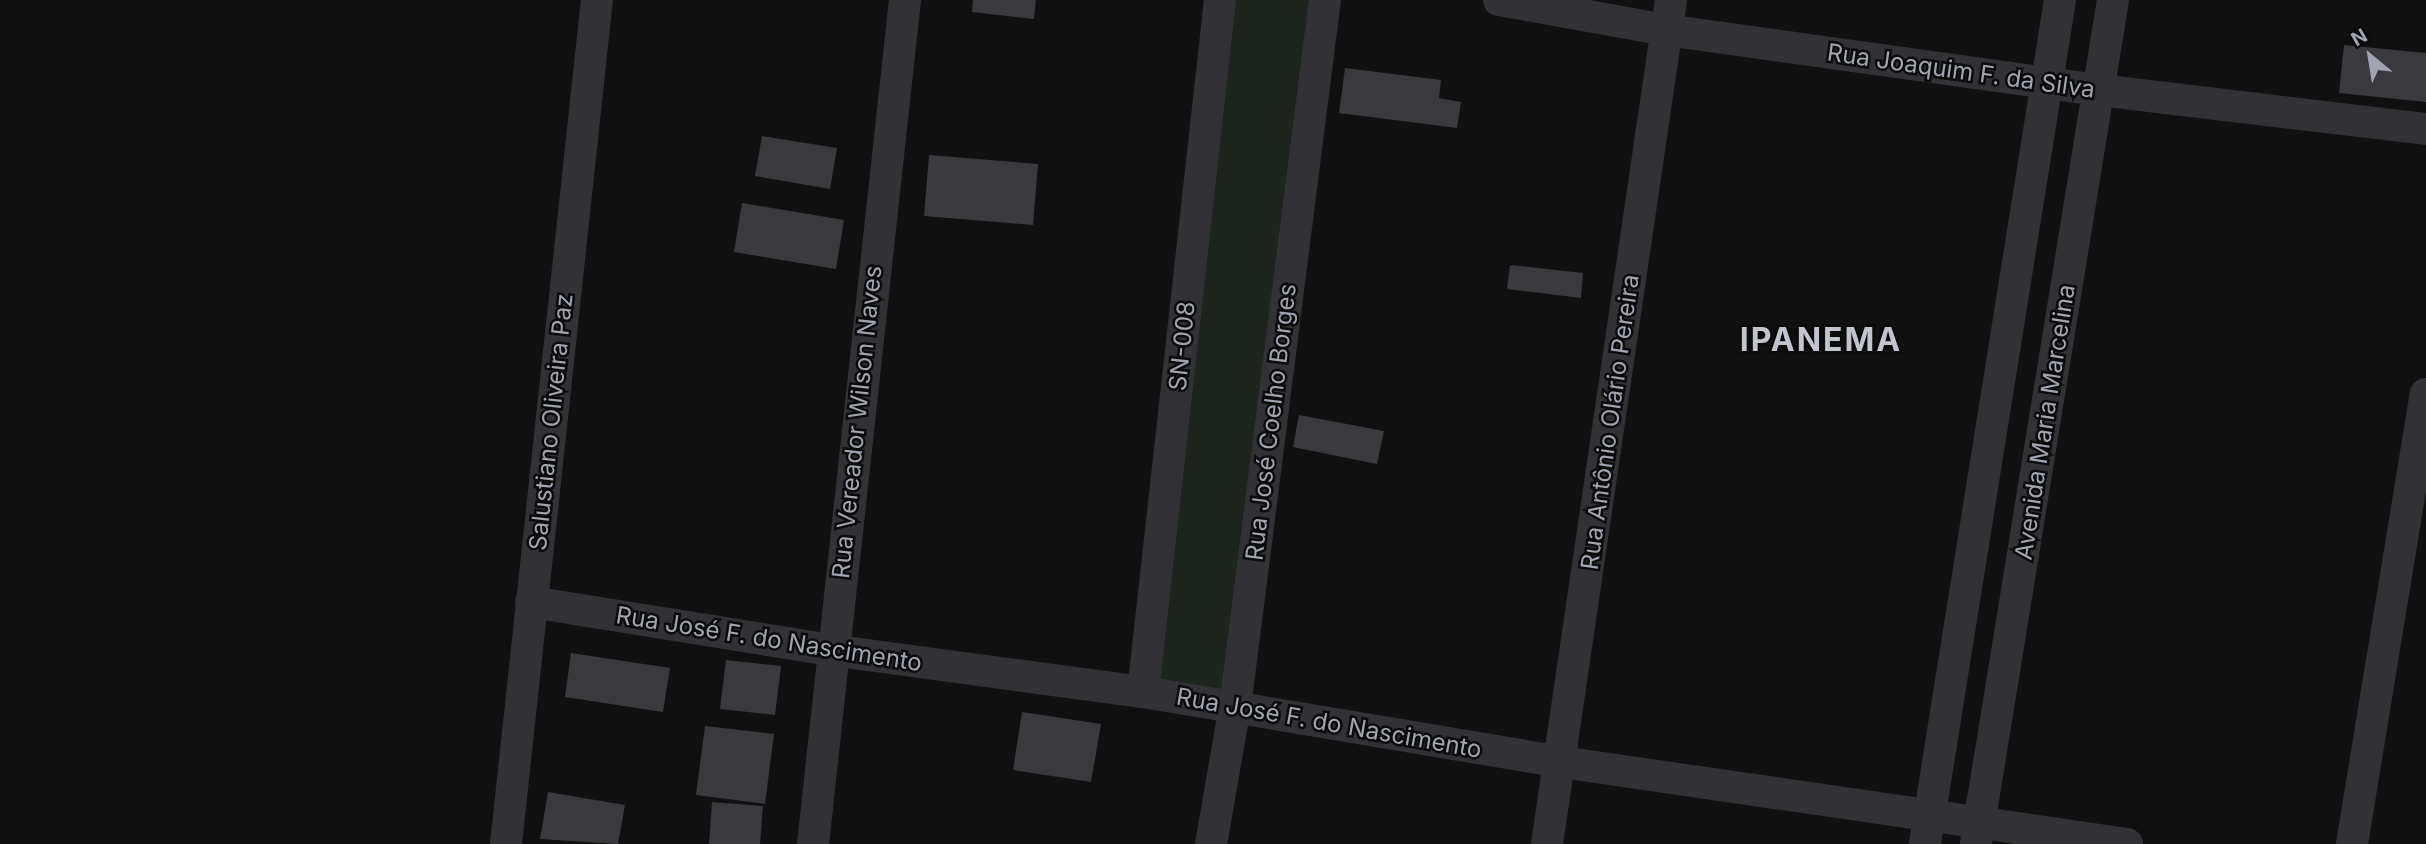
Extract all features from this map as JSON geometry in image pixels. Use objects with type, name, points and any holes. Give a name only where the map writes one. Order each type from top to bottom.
[{"type":"street","name":"Salustiano Oliveira Paz","points":[[506,844],[597,0]]},
{"type":"street","name":"Rua Vereador Wilson Naves","points":[[813,844],[831,650],[905,0]]},
{"type":"street","name":"SN-008","points":[[1143,692],[1220,0]]},
{"type":"street","name":"Rua José Coelho Borges","points":[[1211,844],[1235,707],[1325,0]]},
{"type":"street","name":"Rua Joaquim F. da Silva","points":[[1499,0],[1668,15],[2099,90],[2426,129]]},
{"type":"street","points":[[1927,830],[2060,0]]},
{"type":"street","name":"Avenida Maria Marcelina","points":[[1977,834],[2113,0]]},
{"type":"street","name":"Rua Antônio Olário Pereira","points":[[1548,844],[1668,15]]},
{"type":"street","points":[[2352,844],[2426,394]]},
{"type":"street","name":"Rua José F. do Nascimento","points":[[531,602],[831,650],[1235,707],[1561,762],[1927,830],[2127,844]]},
{"type":"shaded area","points":[[1219,0],[1325,0],[1235,707],[1143,692]]},
{"type":"building","points":[[973,0],[1036,0],[1034,19],[972,12]]},
{"type":"building","points":[[2344,45],[2426,53],[2426,102],[2339,93]]},
{"type":"building","points":[[1345,68],[1441,80],[1439,98],[1461,102],[1457,128],[1339,113]]},
{"type":"building","points":[[762,136],[837,148],[830,189],[755,176]]},
{"type":"building","points":[[929,155],[1038,164],[1033,225],[924,216]]},
{"type":"building","points":[[742,203],[844,220],[836,269],[734,252]]},
{"type":"building","points":[[1510,265],[1583,273],[1581,298],[1507,289]]},
{"type":"building","points":[[1299,415],[1384,431],[1377,464],[1293,447]]},
{"type":"building","points":[[571,653],[670,668],[663,712],[565,697]]},
{"type":"building","points":[[726,660],[781,666],[775,715],[720,709]]},
{"type":"building","points":[[1022,712],[1101,724],[1091,782],[1013,770]]},
{"type":"building","points":[[705,726],[774,734],[765,804],[696,795]]},
{"type":"building","points":[[548,792],[625,805],[618,844],[540,839]]},
{"type":"building","points":[[712,802],[763,806],[760,844],[709,844]]},
{"type":"district","name":"IPANEMA","points":[[1821,340]]}]
